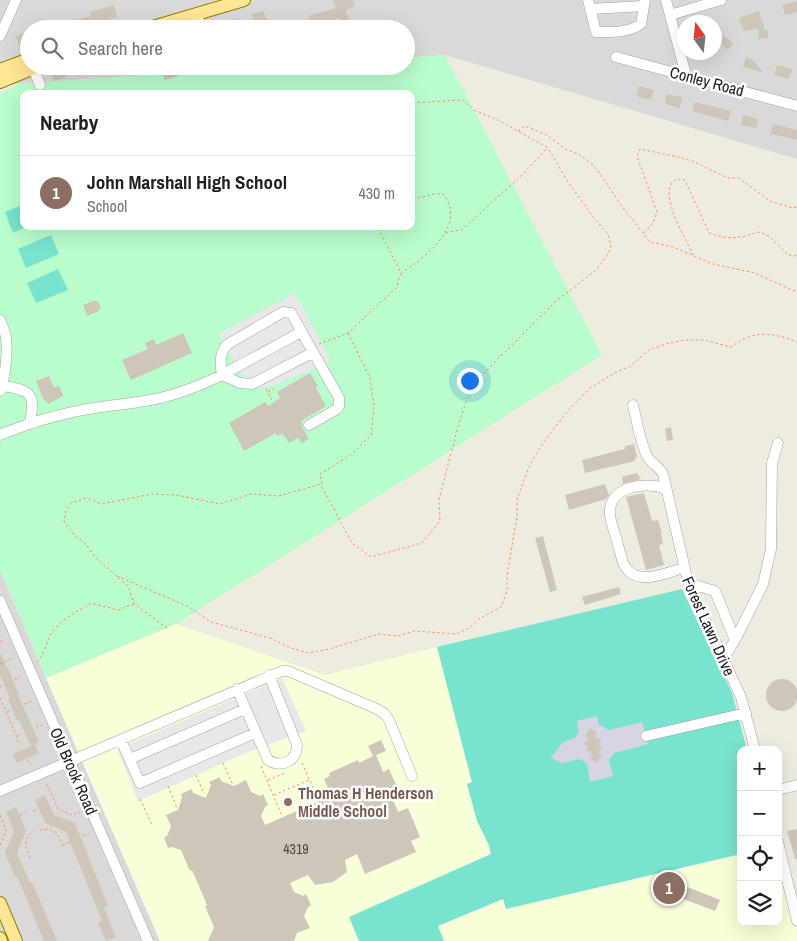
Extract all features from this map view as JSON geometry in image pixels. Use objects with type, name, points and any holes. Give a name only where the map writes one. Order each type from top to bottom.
[{"type":"main road","points":[[184,20],[244,0]]},
{"type":"main road","points":[[0,70],[20,67]]},
{"type":"main road","points":[[0,82],[20,72]]},
{"type":"main road","points":[[0,903],[16,941]]},
{"type":"street","points":[[0,36],[16,0]]},
{"type":"street","points":[[666,0],[686,75]]},
{"type":"street","points":[[670,15],[720,0]]},
{"type":"street","points":[[645,3],[641,24],[636,27],[621,32],[596,32],[589,5],[645,3]]},
{"type":"street","points":[[198,14],[199,20]]},
{"type":"street","name":"Conley Road","points":[[616,57],[797,106]]},
{"type":"street","points":[[37,75],[40,86]]},
{"type":"street","points":[[222,375],[220,366],[224,348],[283,312],[291,313],[340,402],[337,409],[309,425]]},
{"type":"street","points":[[0,320],[6,339],[1,388],[20,389],[31,396],[33,405],[30,423]]},
{"type":"street","points":[[0,435],[30,423],[74,412],[140,402],[169,396],[200,386],[301,332]]},
{"type":"street","points":[[222,375],[240,383],[252,384],[311,350]]},
{"type":"street","name":"Forest Lawn Drive","points":[[633,406],[646,454],[650,462],[662,472],[690,588],[741,697],[755,746]]},
{"type":"street","points":[[724,658],[763,584],[772,549],[772,463],[778,442]]},
{"type":"street","points":[[666,489],[658,486],[642,485],[620,492],[611,504],[610,515],[624,565],[632,573],[648,577],[684,568]]},
{"type":"street","points":[[690,588],[698,586],[715,591],[735,640]]},
{"type":"street","name":"Old Brook Road","points":[[0,601],[26,673],[70,762],[148,941]]},
{"type":"street","points":[[0,790],[70,762],[269,675],[288,671],[381,711],[389,720],[412,776]]},
{"type":"street","points":[[237,689],[265,755],[272,762],[283,763],[296,755],[297,745],[269,675]]},
{"type":"street","points":[[130,759],[245,709]]},
{"type":"street","points":[[646,736],[746,713]]},
{"type":"street","points":[[121,740],[140,783],[255,733]]},
{"type":"street","points":[[782,789],[797,785]]},
{"type":"street","points":[[782,856],[795,903],[797,921]]},
{"type":"path","points":[[348,333],[370,378],[374,406],[371,435],[352,454],[320,474],[322,484],[352,544],[371,557],[422,543],[440,521],[439,499],[467,399],[484,373],[554,304],[597,269],[611,247],[608,234],[593,217],[566,179],[548,148],[474,110],[464,101],[415,103]]},
{"type":"path","points":[[518,132],[525,126],[547,134],[565,149],[578,154],[593,165],[620,204],[650,242],[672,247],[713,264],[755,273],[797,292]]},
{"type":"path","points":[[446,233],[463,229],[521,176],[548,148]]},
{"type":"path","points":[[644,234],[653,223],[657,212],[637,156],[640,149],[671,155],[728,178],[739,178],[770,201],[792,208],[797,207]]},
{"type":"path","points":[[693,256],[671,207],[669,194],[671,184],[677,178],[684,180],[709,233],[729,239],[744,237],[758,232],[769,236],[788,255],[797,256]]},
{"type":"path","points":[[400,273],[411,267],[429,252],[446,233],[452,217],[449,201],[443,194],[434,194],[415,199]]},
{"type":"path","points":[[311,350],[348,333],[396,288],[400,273],[379,230]]},
{"type":"path","points":[[117,576],[189,607],[211,622],[270,638],[291,648],[308,653],[329,650],[379,634],[398,636],[415,631],[456,634],[469,628],[480,618],[501,606],[508,591],[507,576],[517,516],[517,499],[530,464],[545,440],[567,412],[590,388],[618,371],[629,367],[649,350],[666,344],[685,340],[704,340],[731,347],[754,334],[769,334],[797,342]]},
{"type":"path","points":[[268,392],[276,387]]},
{"type":"path","points":[[265,388],[273,402]]},
{"type":"path","points":[[167,628],[134,604],[128,586],[95,557],[85,543],[74,535],[64,522],[66,510],[71,503],[86,498],[102,504],[152,494],[176,495],[220,504],[251,494],[279,496],[322,484]]},
{"type":"path","points":[[15,679],[26,673],[43,655],[52,632],[64,619],[91,603],[118,610],[134,604]]},
{"type":"path","points":[[0,642],[5,640]]},
{"type":"path","points":[[0,664],[13,658]]},
{"type":"path","points":[[0,698],[19,743]]},
{"type":"path","points":[[24,704],[32,701]]},
{"type":"path","points":[[6,712],[11,710]]},
{"type":"path","points":[[36,727],[42,725]]},
{"type":"path","points":[[16,736],[22,734]]},
{"type":"path","points":[[28,760],[30,765]]},
{"type":"path","points":[[301,761],[318,799]]},
{"type":"path","points":[[224,762],[233,785]]},
{"type":"path","points":[[260,763],[281,814]]},
{"type":"path","points":[[267,781],[286,772]]},
{"type":"path","points":[[196,775],[204,794]]},
{"type":"path","points":[[273,795],[309,780]]},
{"type":"path","points":[[47,784],[58,809],[63,813],[73,815],[80,812]]},
{"type":"path","points":[[168,786],[177,808]]},
{"type":"path","points":[[140,799],[152,825]]},
{"type":"path","points":[[51,803],[55,802]]},
{"type":"path","points":[[33,812],[38,810]]},
{"type":"path","points":[[20,815],[26,813]]},
{"type":"path","points":[[0,815],[6,830],[0,846]]},
{"type":"path","points":[[3,823],[8,821]]},
{"type":"path","points":[[40,830],[48,829],[56,832],[64,848]]},
{"type":"path","points":[[30,858],[25,844],[28,836],[34,832]]},
{"type":"path","points":[[83,836],[89,834]]},
{"type":"path","points":[[63,845],[70,842]]},
{"type":"shaded area","points":[[0,0],[797,0],[797,159],[445,55],[415,57],[415,20],[20,20],[20,75],[146,75],[0,85]]},
{"type":"shaded area","points":[[20,206],[20,230],[13,233],[5,212]]},
{"type":"shaded area","points":[[51,235],[59,254],[26,268],[18,249]]},
{"type":"shaded area","points":[[58,269],[68,290],[36,303],[27,283]]},
{"type":"shaded area","points":[[295,293],[331,361],[273,386],[251,389],[218,334]]},
{"type":"shaded area","points":[[0,570],[46,678],[160,941],[0,941]]},
{"type":"shaded area","points":[[682,589],[732,693],[746,746],[737,746],[737,855],[506,909],[503,899],[438,926],[444,941],[359,941],[349,917],[491,854],[489,845],[477,821],[467,784],[472,782],[437,647]]},
{"type":"shaded area","name":"Thomas H Henderson Middle School","points":[[176,624],[325,675],[437,647],[486,841],[506,909],[737,855],[737,926],[782,926],[782,879],[797,928],[797,941],[160,941],[46,678]]},
{"type":"shaded area","points":[[282,678],[306,731],[246,753],[138,801],[117,749]]},
{"type":"shaded area","points":[[597,716],[599,725],[609,730],[642,722],[648,744],[614,753],[609,760],[613,776],[590,782],[587,764],[580,759],[562,763],[551,758],[563,742],[575,738],[579,731],[577,721]]},
{"type":"green space","points":[[445,55],[602,355],[176,624],[46,678],[0,570],[0,94],[18,84],[148,75],[415,75],[415,57]]},
{"type":"building","points":[[333,0],[353,0],[355,6],[346,10],[348,20],[341,20],[340,18],[334,20],[309,20],[308,16],[336,8]]},
{"type":"building","points":[[797,1],[797,12],[785,15],[782,5]]},
{"type":"building","points":[[114,5],[117,17],[106,20],[76,20],[91,16],[90,12]]},
{"type":"building","points":[[263,11],[267,20],[253,20],[252,14]]},
{"type":"building","points":[[759,11],[765,30],[768,30],[768,38],[759,39],[758,28],[744,31],[739,18]]},
{"type":"building","points":[[20,34],[20,50],[16,36]]},
{"type":"building","points":[[722,35],[733,44],[727,50],[722,44]]},
{"type":"building","points":[[746,57],[752,59],[764,73],[743,67]]},
{"type":"building","points":[[777,65],[792,69],[789,79],[774,75]]},
{"type":"building","points":[[52,75],[65,75],[66,78],[54,81]]},
{"type":"building","points":[[162,75],[178,75],[178,76],[165,80]]},
{"type":"building","points":[[639,86],[654,90],[651,100],[636,96]]},
{"type":"building","points":[[667,94],[682,97],[680,108],[665,104]]},
{"type":"building","points":[[695,102],[731,111],[728,121],[692,111]]},
{"type":"building","points":[[743,115],[758,119],[756,128],[741,125]]},
{"type":"building","points":[[773,124],[797,130],[797,140],[770,134]]},
{"type":"building","points":[[95,300],[96,302],[98,301],[101,308],[99,311],[87,316],[83,305]]},
{"type":"building","points":[[183,333],[192,353],[131,380],[122,360],[148,349],[145,343],[154,339],[156,345]]},
{"type":"building","points":[[310,373],[318,386],[316,388],[326,406],[301,421],[309,439],[302,443],[298,438],[289,443],[282,433],[277,436],[276,433],[244,451],[229,423],[265,402],[268,406],[280,398],[277,392]]},
{"type":"building","points":[[49,376],[54,388],[59,385],[63,396],[48,404],[46,400],[44,401],[36,381]]},
{"type":"building","points":[[671,427],[673,440],[667,441],[665,429]]},
{"type":"building","points":[[634,444],[637,457],[635,461],[585,473],[582,460],[625,449],[625,446]]},
{"type":"building","points":[[637,473],[641,479],[623,484],[622,477]]},
{"type":"building","points":[[605,484],[609,495],[606,499],[569,510],[565,495]]},
{"type":"building","points":[[644,493],[652,521],[658,520],[662,534],[663,544],[659,545],[664,565],[646,570],[626,497]]},
{"type":"building","points":[[543,536],[557,590],[550,592],[535,538]]},
{"type":"building","points":[[619,587],[621,594],[585,605],[582,597]]},
{"type":"building","points":[[0,653],[39,742],[35,744],[39,753],[17,763],[13,754],[31,746],[19,720],[17,721],[0,675]]},
{"type":"building","points":[[782,679],[793,684],[798,695],[793,706],[782,711],[771,706],[766,695],[771,684]]},
{"type":"building","points":[[590,728],[597,733],[595,737],[601,741],[599,744],[602,747],[598,753],[602,755],[597,763],[590,758],[593,754],[586,750],[588,747],[584,744],[589,738],[585,736]]},
{"type":"building","points":[[381,740],[386,751],[376,755],[383,772],[389,769],[400,794],[392,797],[398,812],[408,808],[420,837],[411,841],[416,852],[365,874],[357,854],[345,860],[347,872],[333,882],[315,885],[308,875],[290,883],[294,892],[303,896],[306,894],[311,905],[304,916],[310,928],[297,933],[294,941],[208,941],[214,927],[205,906],[207,905],[181,850],[172,847],[168,848],[164,837],[167,836],[171,826],[166,815],[178,810],[182,797],[181,794],[192,789],[193,793],[206,798],[211,785],[209,782],[220,777],[221,781],[234,786],[246,780],[251,792],[260,796],[263,794],[268,805],[261,816],[265,825],[331,796],[324,779],[330,776],[329,773],[358,760],[359,763],[373,756],[368,746]]},
{"type":"building","points":[[45,795],[54,815],[75,823],[108,906],[104,908],[116,938],[106,941],[98,923],[102,921],[66,832],[45,823],[35,800]]},
{"type":"building","points":[[16,807],[26,831],[17,853],[30,883],[32,882],[57,941],[44,941],[17,876],[15,877],[5,853],[14,831],[6,812]]},
{"type":"building","points":[[797,829],[797,859],[795,859],[787,831]]},
{"type":"building","points":[[675,882],[720,900],[715,911],[670,894]]},
{"type":"place","name":"Thomas H Henderson Middle School","points":[[288,802]]},
{"type":"place","name":"John Marshall High School","points":[[669,888]]}]
